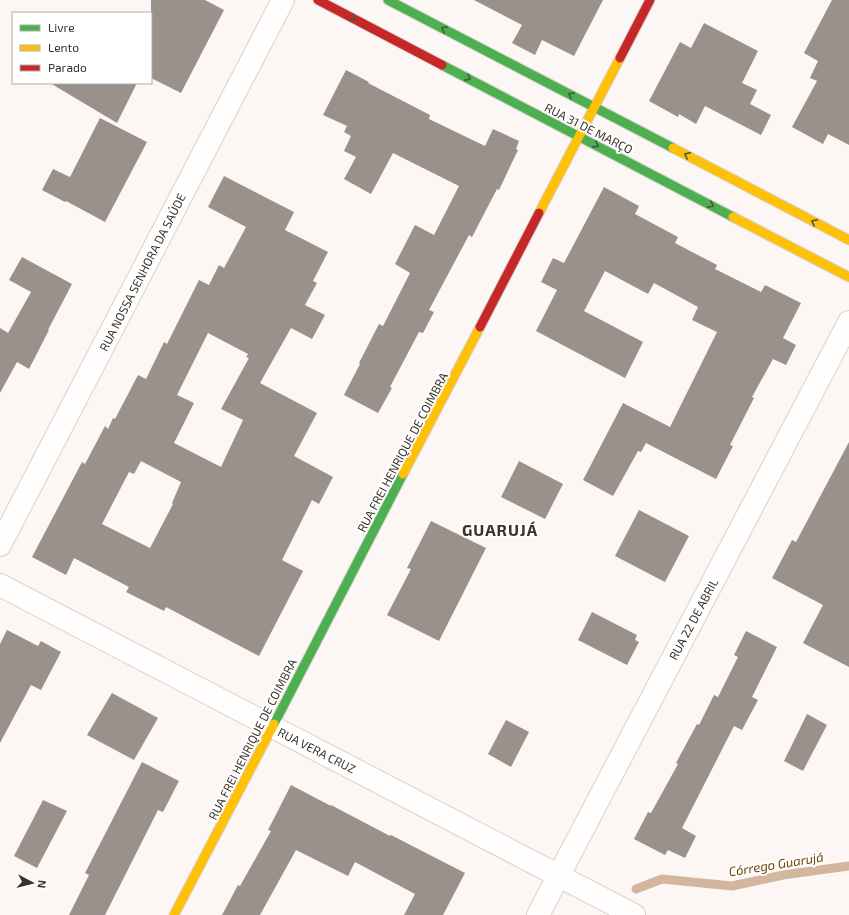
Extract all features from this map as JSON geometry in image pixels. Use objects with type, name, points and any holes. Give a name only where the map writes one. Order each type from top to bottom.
[{"type":"main road","name":"RUA 31 DE MARÇO","points":[[318,0],[849,277]]},
{"type":"main road","name":"RUA 31 DE MARÇO","points":[[388,0],[849,240]]},
{"type":"main road","name":"RUA FREI HENRIQUE DE COIMBRA","points":[[174,915],[650,0]]},
{"type":"street","name":"RUA NOSSA SENHORA DA SAÚDE","points":[[0,545],[284,0]]},
{"type":"street","name":"RUA 22 DE ABRIL","points":[[538,915],[849,322]]},
{"type":"street","name":"RUA VERA CRUZ","points":[[0,585],[634,915]]},
{"type":"building","points":[[151,0],[205,0],[224,10],[181,93],[152,78]]},
{"type":"building","points":[[474,0],[603,0],[574,56],[542,40],[535,55],[512,43],[522,25]]},
{"type":"building","points":[[832,0],[849,0],[849,145],[828,134],[823,144],[792,127],[817,81],[810,78],[818,61],[804,53]]},
{"type":"building","points":[[704,23],[758,51],[742,83],[757,90],[750,104],[771,115],[761,135],[705,106],[696,124],[679,114],[678,117],[649,101],[680,42],[691,48]]},
{"type":"building","points":[[346,70],[430,115],[429,119],[485,146],[493,129],[519,141],[516,149],[518,150],[499,190],[497,189],[472,237],[469,235],[429,310],[434,312],[423,333],[419,332],[390,387],[392,388],[378,413],[344,395],[379,324],[383,326],[410,273],[395,264],[415,225],[434,235],[459,186],[393,153],[371,194],[344,179],[356,157],[344,151],[351,136],[344,132],[347,126],[323,115]]},
{"type":"building","points":[[52,84],[136,84],[117,123]]},
{"type":"building","points":[[100,118],[147,142],[105,222],[42,190],[53,169],[70,177]]},
{"type":"building","points":[[224,176],[294,212],[285,230],[328,252],[313,281],[317,283],[305,305],[325,315],[312,339],[291,328],[260,383],[317,413],[294,456],[333,477],[319,504],[312,500],[282,560],[303,571],[259,656],[166,607],[164,611],[126,592],[129,587],[74,558],[66,575],[32,557],[82,462],[85,464],[105,426],[108,429],[113,418],[115,419],[138,375],[146,379],[164,342],[167,344],[199,280],[209,285],[219,265],[224,268],[246,227],[208,207]],"holes":[[[208,333],[248,354],[246,357],[249,358],[221,409],[243,420],[221,467],[174,443],[194,403],[177,395]],[[141,461],[181,482],[172,503],[173,504],[150,548],[102,524],[129,472],[134,474]]]},
{"type":"building","points":[[604,187],[639,206],[635,214],[678,237],[675,243],[717,265],[715,269],[761,292],[765,285],[801,303],[783,338],[796,345],[786,365],[773,359],[752,397],[754,398],[730,445],[733,446],[716,479],[646,443],[641,452],[638,451],[613,496],[583,480],[623,403],[670,427],[717,332],[692,320],[698,307],[654,283],[648,294],[605,271],[584,311],[643,342],[625,378],[536,331],[557,290],[541,282],[553,258],[564,263]]},
{"type":"building","points":[[22,257],[72,284],[29,369],[17,362],[0,393],[0,328],[8,333],[31,292],[9,280]]},
{"type":"building","points":[[849,442],[849,667],[803,643],[823,605],[772,578],[792,540],[796,542]]},
{"type":"building","points":[[519,461],[563,484],[545,519],[501,497]]},
{"type":"building","points":[[639,510],[689,536],[665,582],[615,556]]},
{"type":"building","points":[[431,521],[486,548],[439,641],[387,615],[411,569],[407,568]]},
{"type":"building","points":[[592,612],[637,635],[635,640],[639,642],[627,665],[578,640]]},
{"type":"building","points":[[7,630],[38,646],[41,641],[61,652],[41,690],[31,685],[0,743],[0,644]]},
{"type":"building","points":[[746,631],[777,647],[752,697],[758,700],[742,730],[734,726],[682,828],[696,836],[685,858],[668,850],[665,855],[634,839],[648,812],[651,813],[678,764],[676,763],[697,724],[699,725],[714,695],[718,697],[738,657],[734,655]]},
{"type":"building","points":[[112,693],[158,718],[134,760],[87,735]]},
{"type":"building","points":[[807,714],[827,725],[803,771],[784,761]]},
{"type":"building","points":[[506,720],[529,732],[511,767],[488,754]]},
{"type":"building","points":[[142,762],[179,781],[163,812],[158,810],[105,915],[69,915],[89,875],[85,873]]},
{"type":"building","points":[[291,785],[465,873],[443,915],[404,915],[415,894],[355,862],[348,876],[296,850],[260,915],[222,915],[238,885],[240,886],[271,831],[268,830]]},
{"type":"building","points":[[43,800],[67,811],[37,868],[14,856]]},
{"type":"waterway","name":"Córrego Guarujá","points":[[636,889],[662,879],[732,886],[783,875],[849,866]]},
{"type":"traffic: fast","points":[[388,0],[673,148]]},
{"type":"traffic: fast","points":[[442,65],[733,217]]},
{"type":"traffic: fast","points":[[274,724],[403,474]]},
{"type":"traffic: slow","points":[[539,213],[620,58]]},
{"type":"traffic: slow","points":[[673,148],[849,240]]},
{"type":"traffic: slow","points":[[733,217],[849,277]]},
{"type":"traffic: slow","points":[[403,474],[480,327]]},
{"type":"traffic: slow","points":[[174,915],[274,724]]},
{"type":"traffic: jam","points":[[318,0],[442,65]]},
{"type":"traffic: jam","points":[[620,58],[650,0]]},
{"type":"traffic: jam","points":[[480,327],[539,213]]},
{"type":"district","name":"GUARUJÁ","points":[[500,529]]}]
